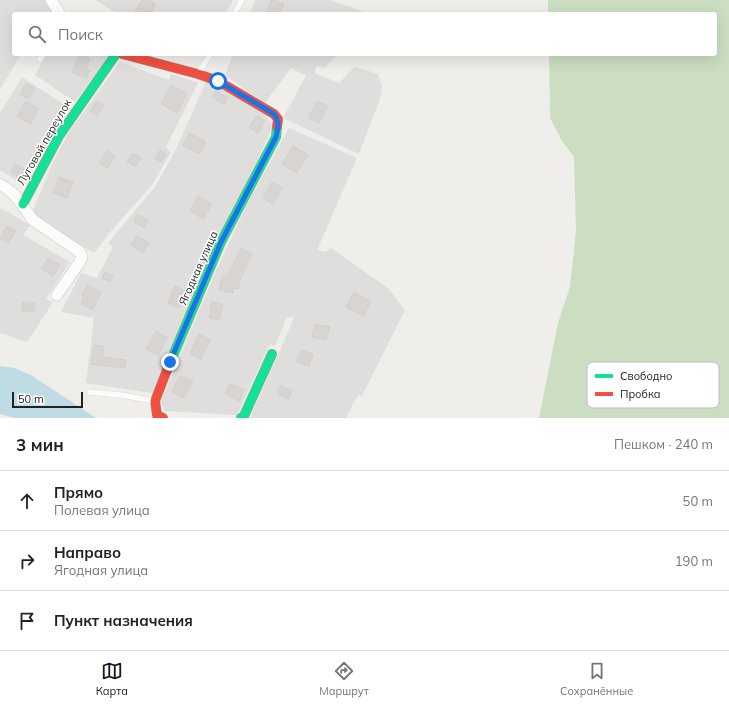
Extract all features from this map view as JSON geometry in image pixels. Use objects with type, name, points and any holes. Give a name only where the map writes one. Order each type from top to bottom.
[{"type":"street","points":[[51,0],[59,12]]},
{"type":"street","name":"Луговой переулок","points":[[22,204],[59,136],[115,56]]},
{"type":"street","points":[[130,56],[198,74]]},
{"type":"street","name":"Ягодная улица","points":[[158,417],[155,408],[155,401],[170,362],[221,242],[276,137],[278,119],[274,114],[218,81],[198,74]]},
{"type":"street","points":[[0,184],[14,194],[33,220],[80,252],[82,257],[79,263],[57,295]]},
{"type":"street","points":[[242,418],[272,354]]},
{"type":"lane","points":[[235,12],[242,0]]},
{"type":"lane","points":[[198,74],[209,56]]},
{"type":"lane","points":[[89,392],[121,395],[155,401]]},
{"type":"shaded area","points":[[0,0],[45,0],[53,12],[12,12],[12,56],[20,56],[0,90]]},
{"type":"shaded area","points":[[95,0],[233,0],[226,12],[115,12]]},
{"type":"shaded area","points":[[255,0],[330,0],[364,12],[251,12]]},
{"type":"shaded area","points":[[46,56],[109,57],[75,102],[35,75]]},
{"type":"shaded area","points":[[232,56],[336,56],[325,68],[317,66],[314,73],[339,83],[355,67],[378,74],[382,86],[381,96],[359,154],[283,118],[306,76],[291,68],[265,103],[225,75]]},
{"type":"shaded area","points":[[120,62],[169,80],[171,74],[198,83],[166,147],[171,152],[152,185],[111,231],[94,253],[41,221],[33,210],[53,162],[69,132]]},
{"type":"shaded area","points":[[22,77],[68,107],[23,185],[0,170],[0,113]]},
{"type":"shaded area","points":[[207,80],[263,113],[273,126],[152,393],[86,383],[94,318],[61,312],[81,273],[97,278],[113,247],[108,243],[155,187],[174,153]]},
{"type":"shaded area","points":[[289,128],[357,158],[317,250],[326,252],[331,248],[388,288],[405,310],[362,396],[358,395],[346,418],[250,418],[294,318],[287,317],[275,346],[270,344],[237,415],[165,411],[160,403],[216,271],[246,206]]},
{"type":"shaded area","points":[[1,208],[30,225],[23,235],[70,262],[46,299],[53,302],[27,342],[0,333]]},
{"type":"green space","points":[[548,0],[729,0],[729,418],[539,418],[558,323],[570,287],[576,231],[574,157],[562,141],[550,118],[549,56],[717,56],[717,12],[548,12]]},
{"type":"water","points":[[0,366],[14,368],[31,375],[96,418],[14,418],[0,414]]},
{"type":"building","points":[[142,0],[149,0],[156,4],[151,12],[134,12]]},
{"type":"building","points":[[271,0],[284,3],[281,12],[268,12]]},
{"type":"building","points":[[79,56],[84,56],[90,59],[86,69],[90,71],[86,78],[72,72]]},
{"type":"building","points":[[26,83],[35,88],[28,99],[20,94]]},
{"type":"building","points":[[171,85],[187,94],[177,113],[161,104]]},
{"type":"building","points":[[216,91],[228,98],[224,104],[212,97]]},
{"type":"building","points":[[26,101],[39,109],[30,124],[17,116]]},
{"type":"building","points":[[97,101],[104,106],[97,116],[90,111]]},
{"type":"building","points":[[317,101],[328,106],[319,123],[308,118]]},
{"type":"building","points":[[257,116],[265,121],[258,133],[249,127]]},
{"type":"building","points":[[189,133],[206,142],[199,154],[183,145]]},
{"type":"building","points":[[293,146],[308,155],[297,173],[282,164]]},
{"type":"building","points":[[160,150],[166,154],[161,162],[155,158]]},
{"type":"building","points":[[107,151],[115,156],[107,168],[99,163]]},
{"type":"building","points":[[133,153],[141,158],[135,167],[127,161]]},
{"type":"building","points":[[15,164],[25,169],[21,178],[11,172]]},
{"type":"building","points":[[59,177],[73,182],[67,198],[53,193]]},
{"type":"building","points":[[272,182],[282,188],[273,204],[263,198]]},
{"type":"building","points":[[198,196],[212,204],[203,219],[190,211]]},
{"type":"building","points":[[137,214],[148,221],[144,228],[133,221]]},
{"type":"building","points":[[7,226],[16,231],[8,243],[0,238]]},
{"type":"building","points":[[137,236],[149,243],[143,253],[131,245]]},
{"type":"building","points":[[241,248],[252,254],[241,277],[238,289],[234,288],[233,293],[219,290],[222,276],[227,277]]},
{"type":"building","points":[[48,258],[60,265],[53,276],[42,269]]},
{"type":"building","points":[[105,272],[113,276],[110,282],[102,278]]},
{"type":"building","points":[[87,285],[101,292],[93,310],[81,304],[84,297],[82,296]]},
{"type":"building","points":[[175,286],[187,292],[179,308],[168,303]]},
{"type":"building","points":[[354,292],[371,301],[363,316],[346,307]]},
{"type":"building","points":[[22,302],[34,303],[34,312],[22,311]]},
{"type":"building","points":[[212,302],[223,304],[219,320],[209,318]]},
{"type":"building","points":[[315,324],[330,327],[326,340],[312,337]]},
{"type":"building","points":[[156,331],[168,338],[158,355],[146,349]]},
{"type":"building","points":[[199,334],[210,340],[201,359],[190,354]]},
{"type":"building","points":[[94,345],[104,347],[102,357],[126,360],[125,368],[91,364]]},
{"type":"building","points":[[301,350],[313,354],[309,366],[297,362]]},
{"type":"building","points":[[180,375],[193,381],[184,398],[172,392]]},
{"type":"building","points":[[230,384],[244,390],[239,401],[225,394]]},
{"type":"building","points":[[280,386],[292,390],[289,399],[277,394]]},
{"type":"traffic: fast","points":[[23,204],[59,136],[115,56]]},
{"type":"traffic: fast","points":[[167,370],[221,242],[276,137],[277,127]]},
{"type":"traffic: fast","points":[[241,418],[244,416],[272,354]]},
{"type":"traffic: jam","points":[[130,56],[198,74],[218,81],[274,114],[278,119],[277,127]]},
{"type":"traffic: jam","points":[[163,418],[157,415],[155,401],[167,370]]},
{"type":"route","points":[[170,362],[221,242],[276,137],[278,128],[278,119],[274,114],[218,81]]}]
